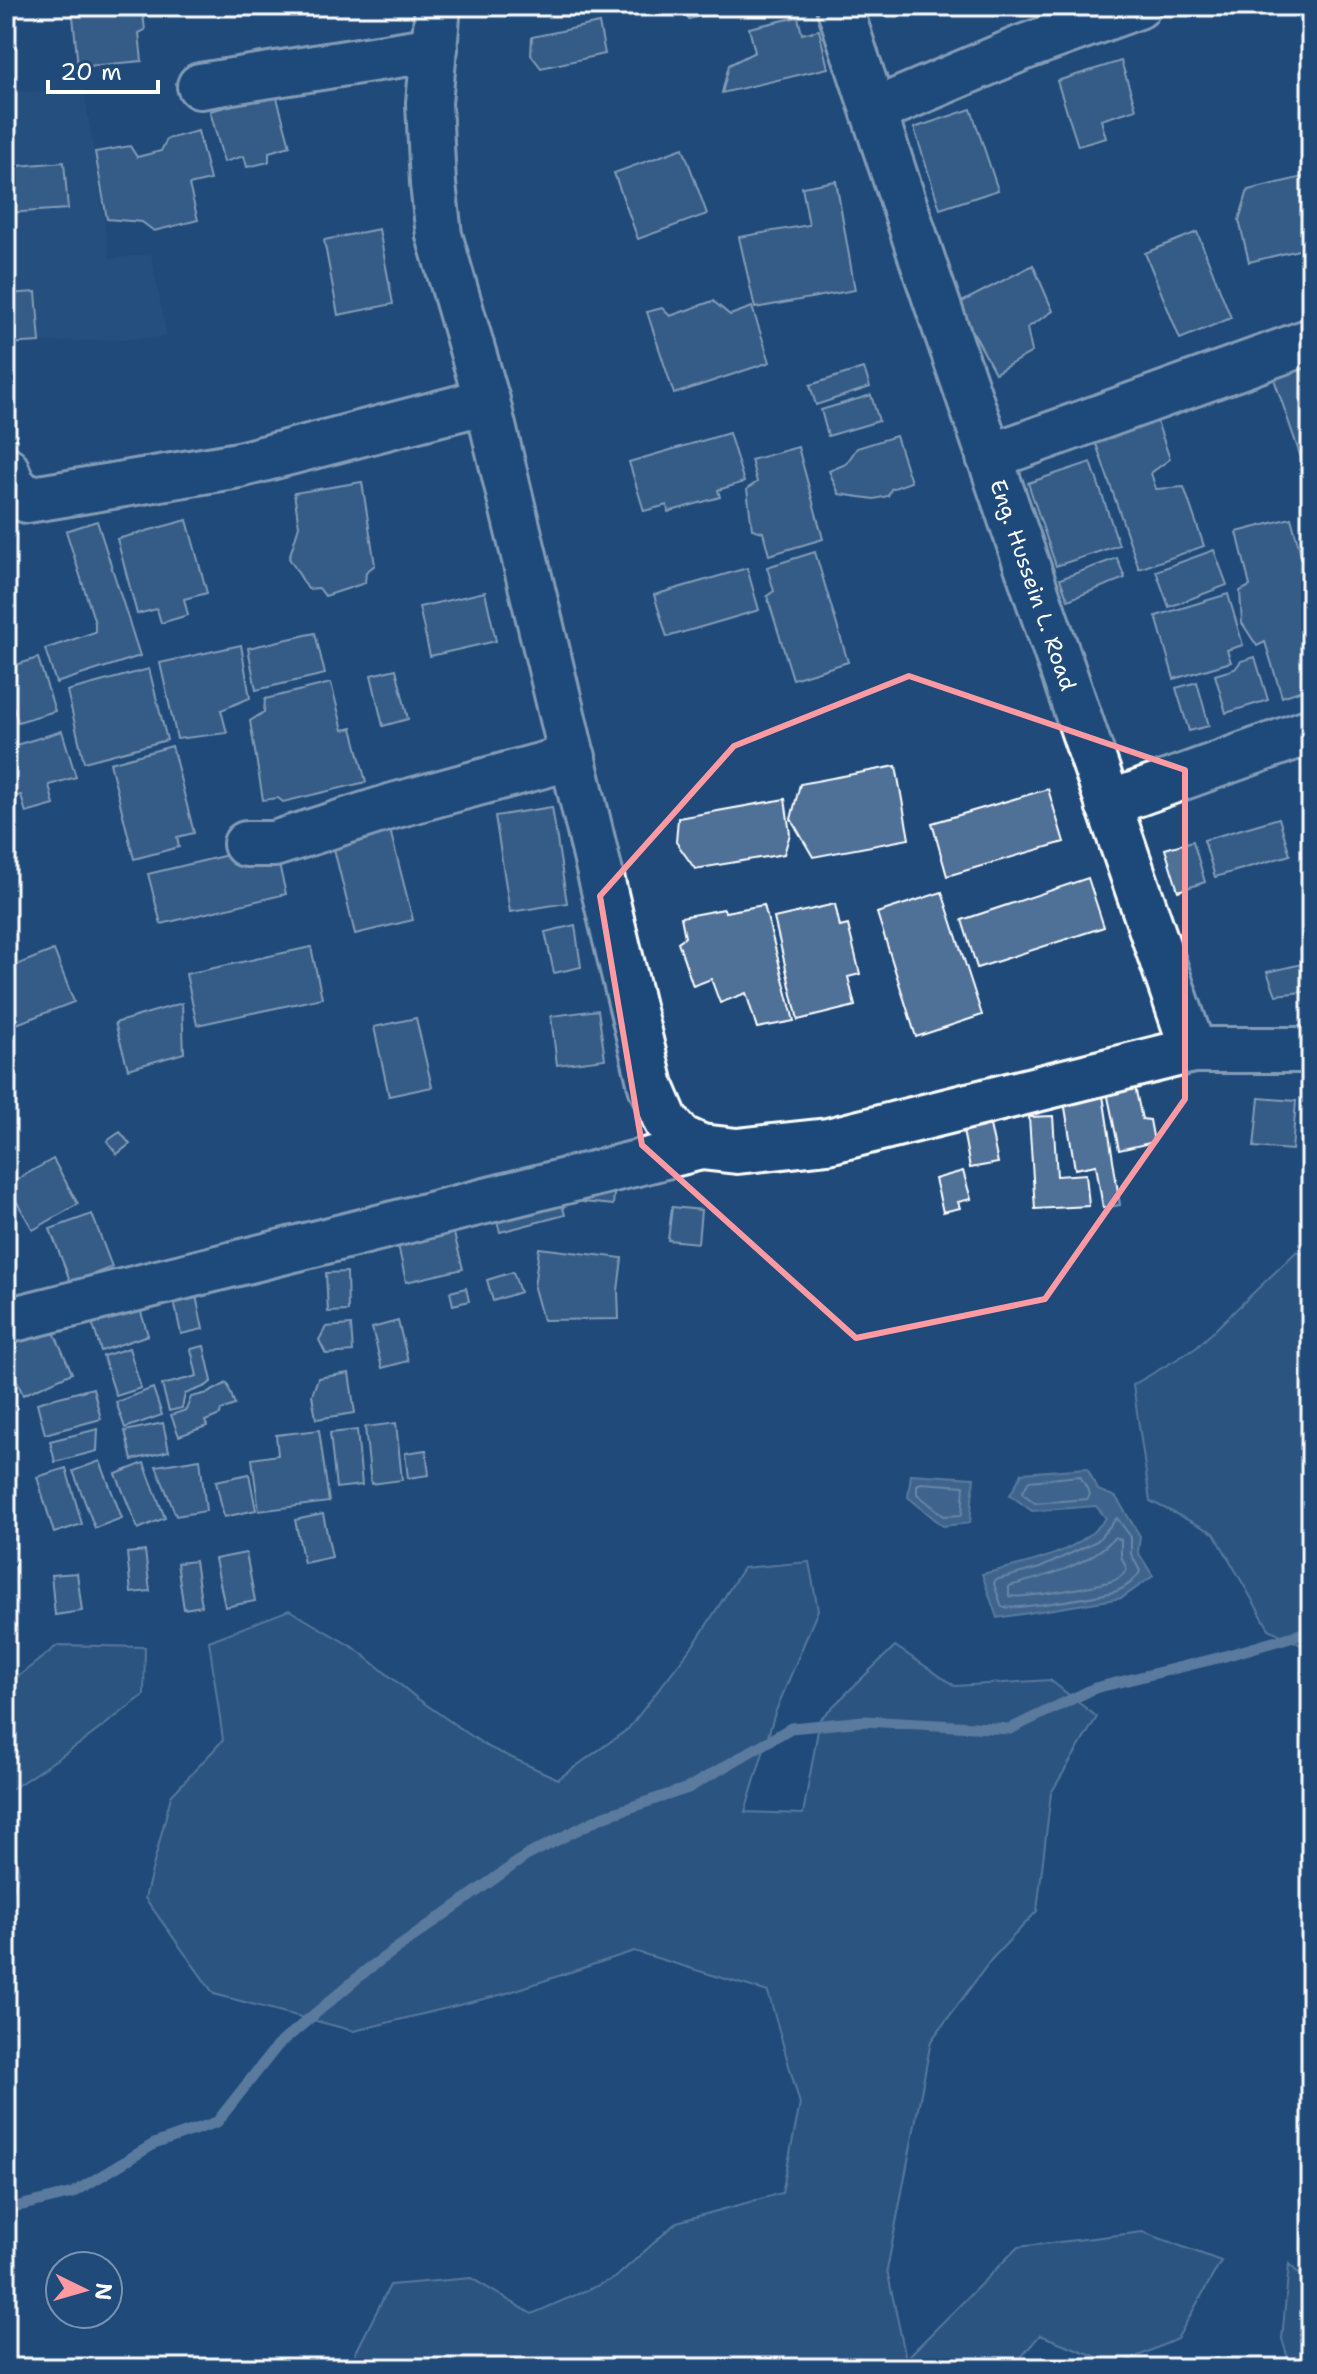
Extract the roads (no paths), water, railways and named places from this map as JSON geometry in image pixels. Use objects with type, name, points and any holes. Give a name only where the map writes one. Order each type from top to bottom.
[{"type":"street","points":[[438,6],[429,103],[439,235],[487,401],[651,1086],[666,1121],[681,1138],[701,1147],[737,1151],[828,1141],[1193,1050],[1311,1050]]},
{"type":"street","name":"Eng. Hussein L. Road","points":[[839,6],[989,457],[1193,1050]]},
{"type":"street","points":[[874,111],[1022,48],[1138,6]]},
{"type":"street","points":[[200,86],[435,49]]},
{"type":"street","points":[[989,457],[1311,341]]},
{"type":"street","points":[[13,498],[239,465],[487,401]]},
{"type":"street","points":[[1108,804],[1311,731]]},
{"type":"street","points":[[246,844],[274,844],[393,806],[573,757]]},
{"type":"street","points":[[6,1321],[701,1147]]},
{"type":"water","points":[[1087,1468],[1098,1490],[1116,1497],[1140,1536],[1138,1552],[1153,1576],[1122,1598],[997,1618],[982,1574],[1066,1549],[1081,1541],[1106,1518],[1096,1506],[1032,1511],[1010,1495],[1022,1473]]},
{"type":"water","points":[[911,1474],[974,1478],[970,1523],[943,1526],[908,1497]]},
{"type":"waterway","points":[[6,2209],[73,2193],[154,2144],[217,2122],[277,2046],[368,1969],[526,1856],[602,1817],[688,1788],[791,1728],[864,1721],[1010,1729],[1095,1688],[1311,1631]]}]
